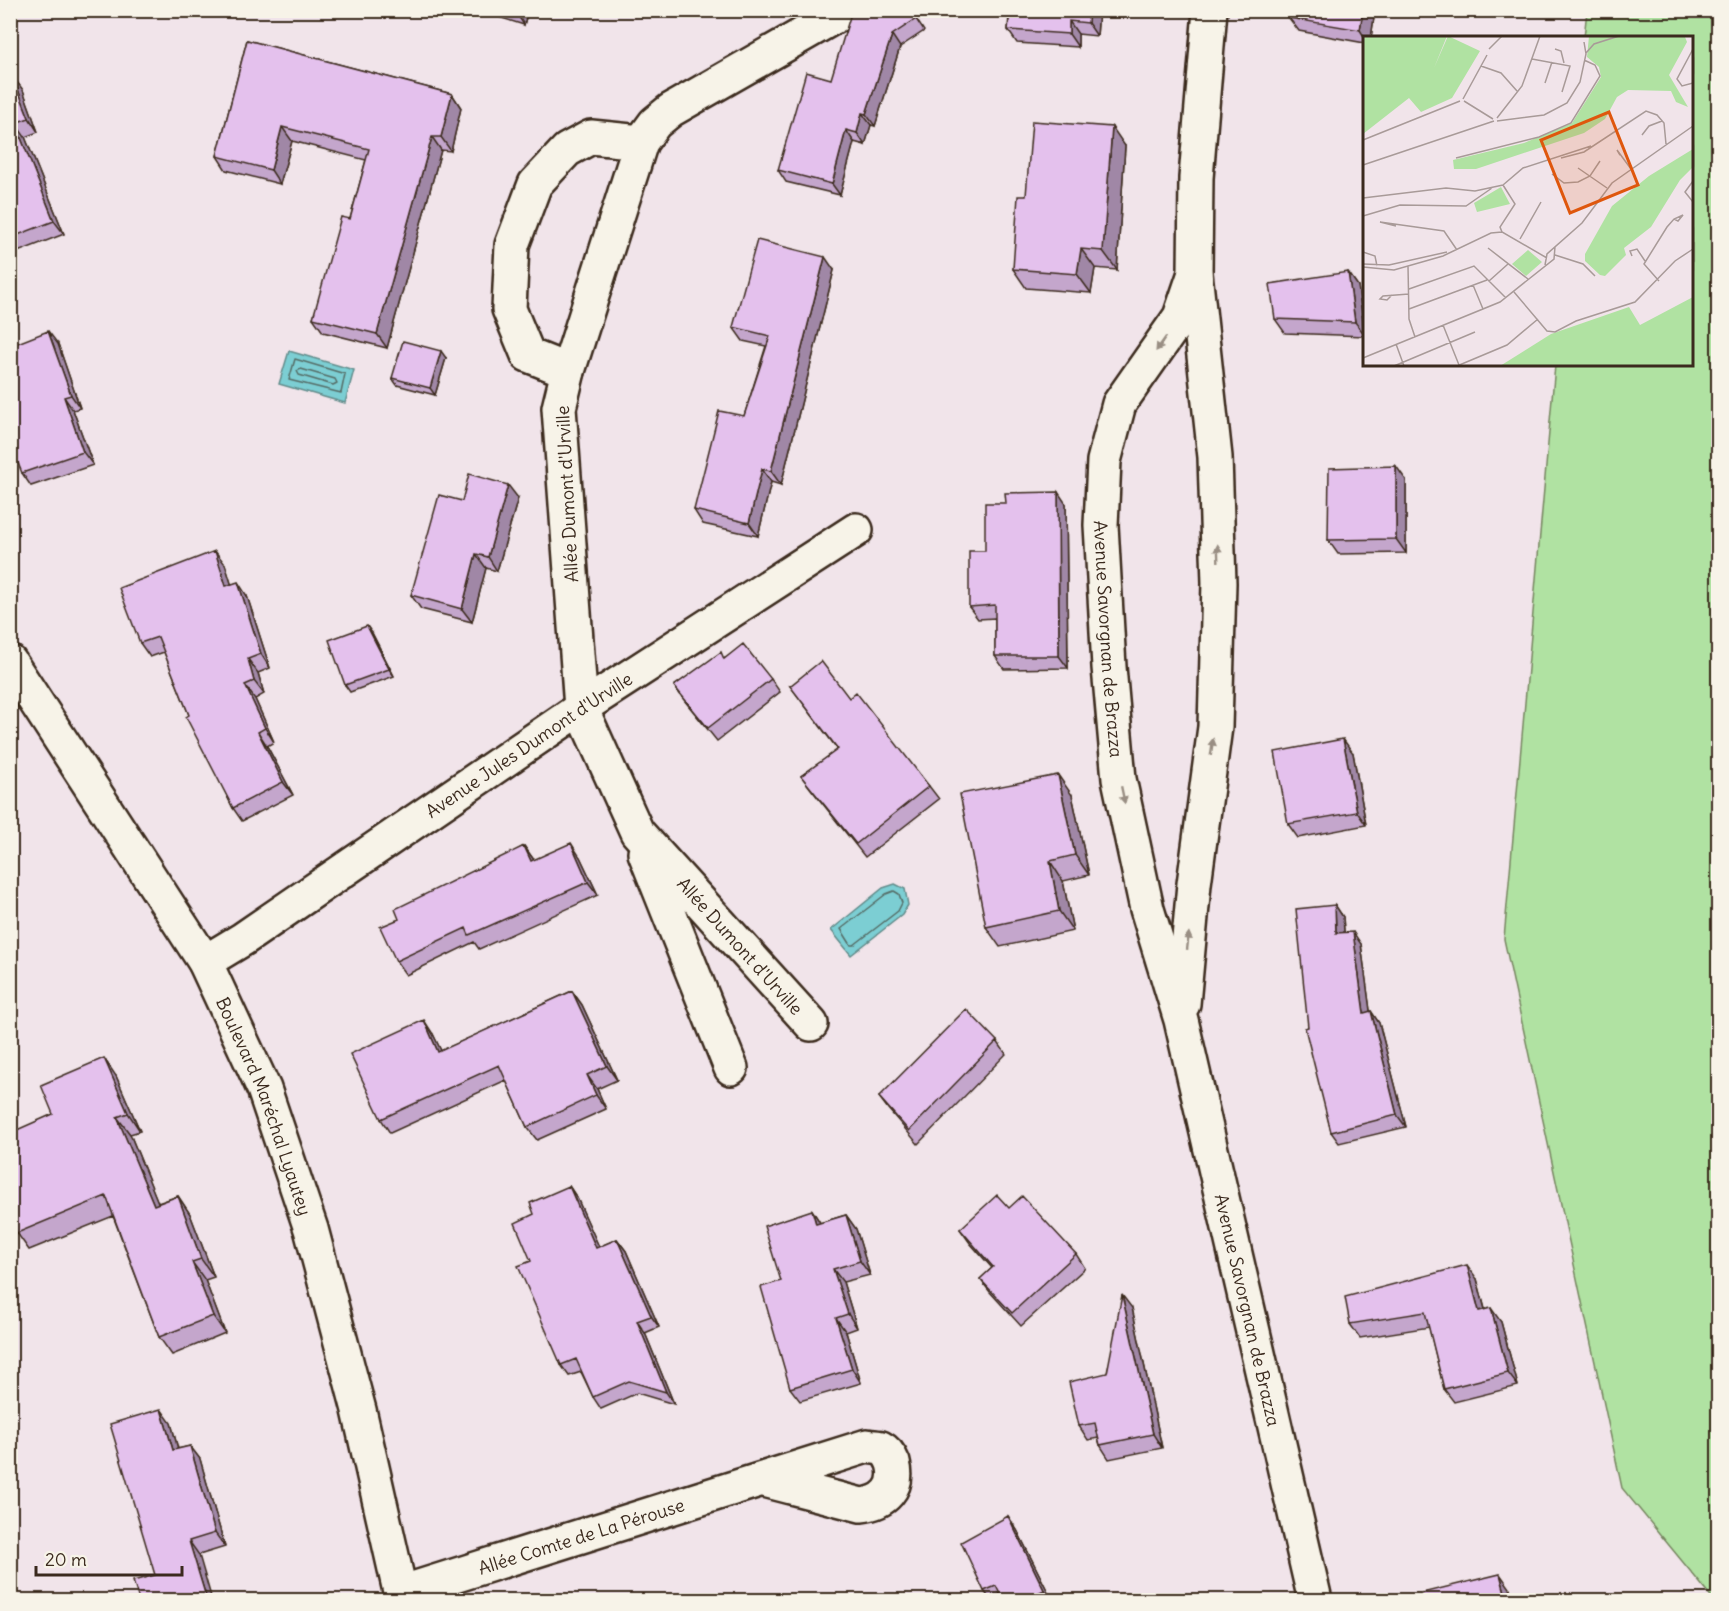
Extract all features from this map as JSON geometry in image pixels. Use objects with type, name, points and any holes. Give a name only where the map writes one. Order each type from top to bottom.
[{"type":"street","name":"Allée Dumont d'Urville","points":[[811,1024],[637,832],[581,708],[559,408],[568,371],[641,142],[655,123],[671,110],[846,10]]},
{"type":"street","name":"Avenue Savorgnan de Brazza","points":[[1182,1020],[1194,884],[1215,727],[1219,583],[1215,457],[1195,273],[1196,178],[1210,10]]},
{"type":"street","points":[[568,371],[528,355],[509,309],[512,245],[535,184],[567,150],[591,137],[641,142]]},
{"type":"street","name":"Avenue Savorgnan de Brazza","points":[[1195,273],[1180,317],[1119,404],[1104,461],[1101,525],[1107,645],[1119,779],[1147,909],[1182,1020],[1315,1600]]},
{"type":"street","name":"Avenue Jules Dumont d'Urville","points":[[205,962],[243,939],[581,708],[856,530]]},
{"type":"street","name":"Boulevard Maréchal Lyautey","points":[[10,662],[205,962],[264,1089],[311,1228],[359,1410],[401,1597]]},
{"type":"street","points":[[637,832],[731,1068]]},
{"type":"street","name":"Allée Comte de La Pérouse","points":[[401,1597],[764,1480]]},
{"type":"green space","points":[[1587,11],[1718,11],[1718,1600],[1714,1600],[1622,1488],[1504,939],[1555,366],[1693,366],[1693,36],[1584,36]]},
{"type":"water","points":[[289,351],[354,370],[345,403],[279,384]]},
{"type":"water","points":[[895,884],[905,889],[908,905],[902,915],[851,955],[831,930],[883,888]]},
{"type":"building","points":[[852,10],[909,10],[916,19],[892,35],[866,114],[862,113],[857,133],[846,130],[832,184],[778,170],[806,72],[831,79]]},
{"type":"building","points":[[1010,10],[1089,10],[1088,23],[1069,21],[1069,34],[1008,30]]},
{"type":"building","points":[[1291,10],[1363,10],[1360,30],[1289,18]]},
{"type":"building","points":[[247,40],[452,94],[441,137],[432,137],[377,334],[313,318],[341,217],[350,219],[369,149],[282,127],[271,170],[217,156]]},
{"type":"building","points":[[13,77],[29,118],[15,123],[54,221],[10,238],[10,78]]},
{"type":"building","points":[[1032,121],[1112,127],[1103,251],[1081,249],[1077,274],[1013,269],[1018,196],[1026,196]]},
{"type":"building","points":[[757,240],[825,257],[771,471],[762,469],[749,523],[694,510],[719,411],[744,416],[770,336],[733,327]]},
{"type":"building","points":[[1348,272],[1355,322],[1275,319],[1270,284]]},
{"type":"building","points":[[48,331],[71,395],[64,397],[83,452],[22,473],[10,443],[10,371],[12,371],[10,346]]},
{"type":"building","points":[[403,341],[441,351],[430,388],[392,378]]},
{"type":"building","points":[[1396,466],[1396,539],[1328,540],[1329,468]]},
{"type":"building","points":[[469,474],[508,485],[488,557],[476,554],[462,609],[411,595],[439,495],[462,501]]},
{"type":"building","points":[[1058,492],[1059,656],[995,656],[995,605],[969,607],[969,551],[985,551],[985,503],[1006,503],[1005,493]]},
{"type":"building","points":[[215,551],[226,586],[238,582],[261,654],[248,659],[254,681],[245,685],[265,728],[258,732],[283,782],[233,808],[186,717],[189,715],[158,637],[140,643],[119,588]]},
{"type":"building","points":[[367,626],[389,669],[345,685],[329,640]]},
{"type":"building","points":[[743,644],[771,679],[708,728],[674,686],[721,652],[724,659]]},
{"type":"building","points":[[821,661],[849,698],[856,692],[929,786],[856,844],[801,776],[838,749],[790,686]]},
{"type":"building","points":[[1343,739],[1357,812],[1288,824],[1275,752]]},
{"type":"building","points":[[1058,775],[1075,855],[1050,861],[1059,911],[986,927],[960,794]]},
{"type":"building","points":[[571,843],[588,882],[469,935],[466,928],[396,961],[380,927],[399,919],[395,909],[524,846],[531,861]]},
{"type":"building","points":[[1335,905],[1336,933],[1353,932],[1364,1013],[1371,1011],[1397,1115],[1331,1132],[1305,1028],[1308,1027],[1296,909]]},
{"type":"building","points":[[572,991],[607,1066],[587,1075],[596,1095],[527,1127],[499,1065],[381,1119],[350,1054],[424,1020],[438,1052]]},
{"type":"building","points":[[966,1009],[997,1041],[909,1131],[879,1097]]},
{"type":"building","points":[[104,1058],[128,1113],[117,1117],[154,1205],[178,1196],[201,1259],[192,1262],[213,1316],[159,1337],[106,1196],[17,1233],[10,1218],[10,1133],[53,1114],[41,1085]]},
{"type":"building","points":[[569,1186],[596,1248],[617,1239],[651,1316],[637,1321],[666,1392],[629,1381],[593,1397],[576,1359],[561,1365],[518,1266],[531,1261],[515,1223],[534,1214],[530,1203]]},
{"type":"building","points":[[997,1195],[1009,1208],[1022,1196],[1076,1254],[1012,1313],[980,1279],[993,1267],[960,1229]]},
{"type":"building","points":[[812,1210],[816,1224],[846,1215],[860,1261],[833,1269],[848,1314],[836,1318],[852,1369],[790,1388],[761,1287],[781,1281],[764,1226]]},
{"type":"building","points":[[1467,1265],[1479,1311],[1491,1308],[1508,1373],[1444,1389],[1425,1312],[1350,1324],[1345,1297]]},
{"type":"building","points":[[1122,1295],[1153,1434],[1100,1445],[1095,1423],[1079,1426],[1069,1382],[1107,1373]]},
{"type":"building","points":[[161,1409],[173,1450],[190,1446],[215,1533],[189,1541],[207,1600],[139,1600],[133,1581],[155,1575],[110,1424]]},
{"type":"building","points":[[1008,1516],[1044,1590],[1023,1600],[1003,1600],[996,1586],[984,1591],[961,1542]]},
{"type":"building","points":[[1500,1574],[1507,1600],[1423,1600],[1422,1593]]}]
